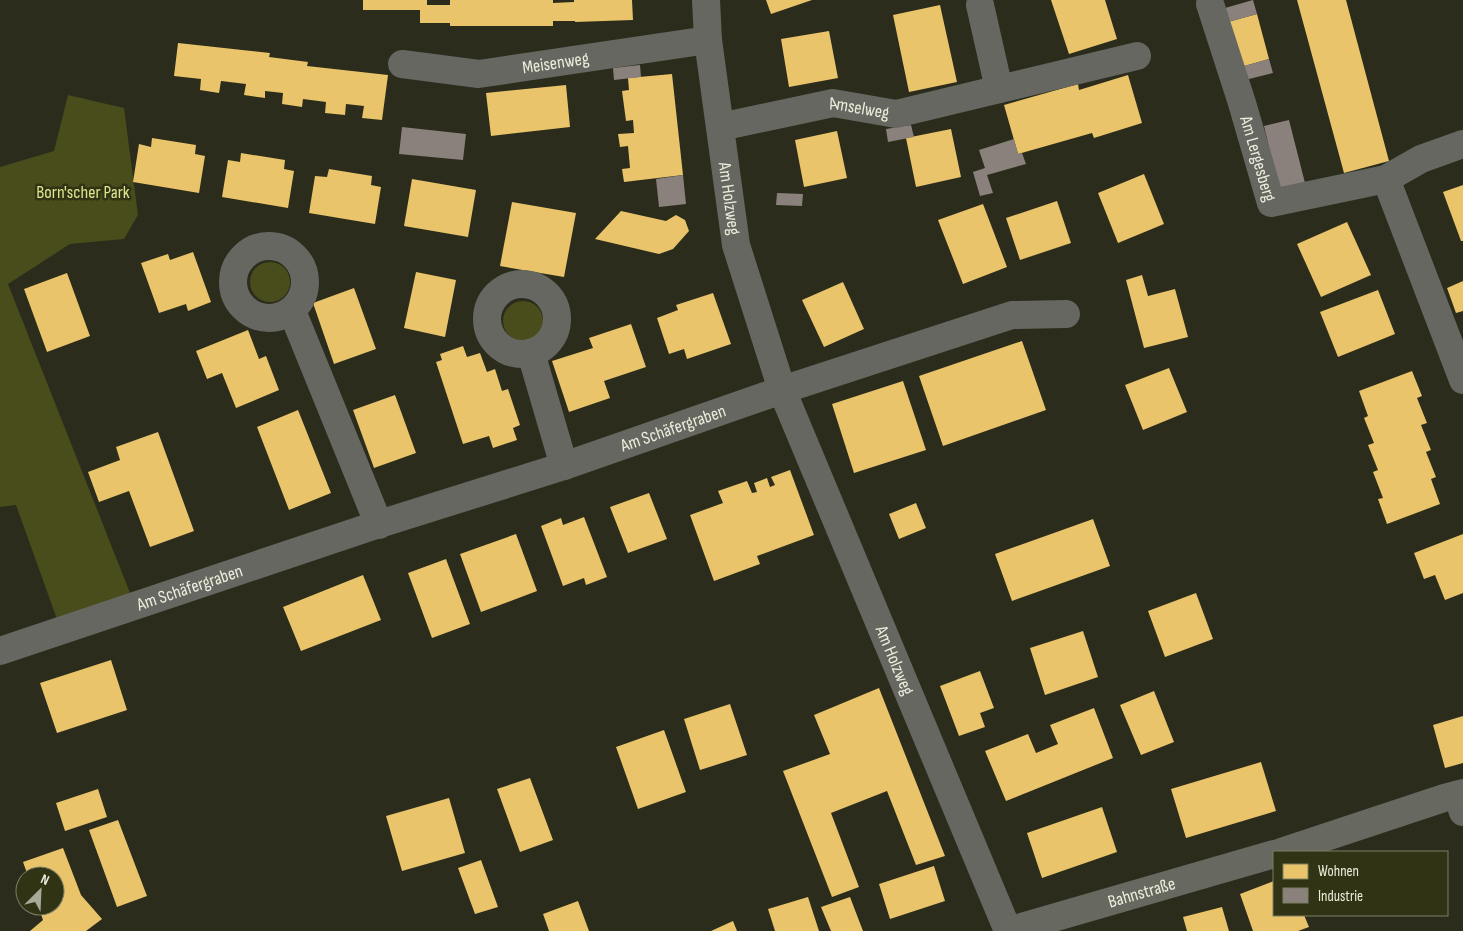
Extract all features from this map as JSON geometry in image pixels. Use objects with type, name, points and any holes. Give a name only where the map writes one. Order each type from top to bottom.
[{"type":"street","name":"Am Holzweg","points":[[706,0],[708,40],[736,245],[782,390],[1008,931]]},
{"type":"street","name":"Am Lergesberg","points":[[1210,4],[1242,103],[1271,204],[1386,179],[1421,159],[1463,144]]},
{"type":"street","points":[[980,5],[999,89]]},
{"type":"street","name":"Meisenweg","points":[[402,64],[479,74],[708,40]]},
{"type":"street","name":"Amselweg","points":[[720,127],[833,103],[896,114],[1136,56]]},
{"type":"street","points":[[1386,179],[1463,380]]},
{"type":"street","points":[[292,311],[379,525]]},
{"type":"street","points":[[782,390],[1012,315],[1066,314]]},
{"type":"street","points":[[532,353],[564,466]]},
{"type":"street","name":"Am Schäfergraben","points":[[0,652],[379,525],[564,466],[782,390]]},
{"type":"street","points":[[1285,851],[1461,800]]},
{"type":"street","name":"Bahnstraße","points":[[1008,931],[1273,854]]},
{"type":"green space","name":"Born'scher Park","points":[[68,95],[124,108],[138,215],[124,239],[70,244],[8,284],[134,603],[58,622],[16,505],[0,507],[0,167],[54,151]]},
{"type":"green space","points":[[270,262],[281,265],[287,271],[290,282],[287,293],[281,299],[270,302],[259,299],[253,293],[250,282],[253,271],[259,265]]},
{"type":"green space","points":[[523,301],[537,307],[543,321],[537,335],[523,341],[509,335],[503,321],[509,307]]},
{"type":"building: Wohnen","points":[[363,0],[427,0],[427,5],[450,5],[450,0],[553,0],[553,3],[574,2],[574,0],[632,0],[633,20],[553,21],[553,26],[450,26],[450,23],[420,23],[420,10],[363,10]]},
{"type":"building: Wohnen","points":[[766,0],[812,0],[771,14]]},
{"type":"building: Wohnen","points":[[1051,0],[1105,0],[1117,39],[1069,54]]},
{"type":"building: Wohnen","points":[[1297,0],[1346,0],[1389,161],[1344,173]]},
{"type":"building: Wohnen","points":[[940,5],[957,82],[909,92],[893,15]]},
{"type":"building: Wohnen","points":[[1257,14],[1269,59],[1241,67],[1228,22]]},
{"type":"building: Wohnen","points":[[829,31],[838,78],[789,87],[781,39]]},
{"type":"building: Wohnen","points":[[178,43],[270,53],[269,57],[308,62],[307,66],[388,75],[382,120],[362,118],[364,106],[346,104],[345,115],[325,113],[326,102],[303,99],[302,107],[282,104],[283,93],[265,91],[265,98],[244,95],[246,84],[221,81],[219,93],[200,90],[201,79],[174,76]]},
{"type":"building: Wohnen","points":[[672,74],[683,175],[624,182],[622,169],[630,168],[628,146],[620,147],[618,134],[634,133],[633,120],[626,121],[622,91],[629,90],[628,78]]},
{"type":"building: Wohnen","points":[[1128,75],[1142,123],[1094,138],[1092,133],[1018,154],[1004,105],[1078,84],[1079,90]]},
{"type":"building: Wohnen","points":[[566,85],[570,127],[491,136],[486,93]]},
{"type":"building: Wohnen","points":[[951,129],[961,177],[916,187],[906,138]]},
{"type":"building: Wohnen","points":[[837,131],[847,178],[804,187],[795,140]]},
{"type":"building: Wohnen","points":[[152,138],[196,145],[195,154],[205,156],[199,193],[133,182],[139,144],[151,147]]},
{"type":"building: Wohnen","points":[[241,153],[285,160],[284,169],[294,171],[288,208],[222,197],[228,160],[240,162]]},
{"type":"building: Wohnen","points":[[329,169],[372,176],[371,185],[381,187],[375,224],[309,213],[315,176],[327,177]]},
{"type":"building: Wohnen","points":[[1144,174],[1164,224],[1118,243],[1098,193]]},
{"type":"building: Wohnen","points":[[412,179],[476,190],[468,237],[404,226]]},
{"type":"building: Wohnen","points":[[1463,185],[1463,241],[1461,241],[1443,192]]},
{"type":"building: Wohnen","points":[[1057,201],[1071,243],[1020,260],[1006,218]]},
{"type":"building: Wohnen","points":[[512,202],[576,213],[564,277],[500,266]]},
{"type":"building: Wohnen","points":[[983,204],[1007,267],[963,284],[938,220]]},
{"type":"building: Wohnen","points":[[621,211],[666,221],[676,215],[685,220],[689,231],[673,249],[659,254],[595,239]]},
{"type":"building: Wohnen","points":[[1347,222],[1371,275],[1321,297],[1297,244]]},
{"type":"building: Wohnen","points":[[193,252],[211,302],[188,311],[186,304],[159,313],[141,263],[168,254],[170,260]]},
{"type":"building: Wohnen","points":[[416,272],[456,280],[445,337],[404,328]]},
{"type":"building: Wohnen","points":[[67,273],[90,336],[47,352],[24,289]]},
{"type":"building: Wohnen","points":[[1142,275],[1148,296],[1175,289],[1188,337],[1144,348],[1126,280]]},
{"type":"building: Wohnen","points":[[1463,281],[1463,311],[1456,313],[1447,288]]},
{"type":"building: Wohnen","points":[[843,282],[864,329],[824,347],[802,300]]},
{"type":"building: Wohnen","points":[[354,288],[376,349],[334,364],[313,303]]},
{"type":"building: Wohnen","points":[[1378,290],[1395,334],[1338,357],[1320,312]]},
{"type":"building: Wohnen","points":[[713,293],[731,344],[687,359],[684,349],[669,354],[657,318],[678,310],[676,305]]},
{"type":"building: Wohnen","points":[[631,324],[646,367],[604,381],[610,398],[569,412],[552,361],[593,348],[589,338]]},
{"type":"building: Wohnen","points":[[248,330],[259,359],[266,356],[279,390],[236,408],[222,373],[207,379],[196,351]]},
{"type":"building: Wohnen","points":[[1022,341],[1046,410],[943,446],[919,376]]},
{"type":"building: Wohnen","points":[[463,346],[467,357],[480,353],[487,372],[495,369],[502,391],[508,389],[520,425],[513,428],[517,440],[493,448],[489,436],[463,444],[436,362],[442,360],[440,354]]},
{"type":"building: Wohnen","points":[[1169,368],[1187,412],[1143,430],[1125,385]]},
{"type":"building: Wohnen","points":[[1412,371],[1422,396],[1417,398],[1427,423],[1421,425],[1431,450],[1426,452],[1436,477],[1431,479],[1440,504],[1387,524],[1378,499],[1383,498],[1373,472],[1378,470],[1368,445],[1374,443],[1364,418],[1368,416],[1359,391]]},
{"type":"building: Wohnen","points":[[903,381],[926,450],[854,473],[832,404]]},
{"type":"building: Wohnen","points":[[395,395],[416,453],[374,468],[353,410]]},
{"type":"building: Wohnen","points":[[298,410],[331,493],[289,510],[257,427]]},
{"type":"building: Wohnen","points":[[158,432],[194,531],[150,547],[129,491],[99,502],[88,472],[120,460],[116,447]]},
{"type":"building: Wohnen","points":[[790,470],[814,535],[757,556],[760,564],[714,581],[690,515],[723,503],[718,491],[747,481],[752,493],[757,492],[754,483],[767,478],[770,487],[775,485],[771,477]]},
{"type":"building: Wohnen","points":[[649,493],[667,539],[628,553],[610,507]]},
{"type":"building: Wohnen","points":[[916,503],[926,528],[899,539],[889,514]]},
{"type":"building: Wohnen","points":[[584,517],[607,577],[586,585],[584,578],[563,586],[541,526],[561,518],[563,525]]},
{"type":"building: Wohnen","points":[[1093,519],[1110,566],[1012,601],[995,554]]},
{"type":"building: Wohnen","points":[[516,534],[537,591],[481,612],[460,554]]},
{"type":"building: Wohnen","points":[[1463,534],[1463,593],[1445,600],[1435,575],[1424,579],[1414,553]]},
{"type":"building: Wohnen","points":[[446,559],[470,624],[432,638],[408,573]]},
{"type":"building: Wohnen","points":[[363,575],[381,620],[301,651],[283,607]]},
{"type":"building: Wohnen","points":[[1196,593],[1213,639],[1165,657],[1148,611]]},
{"type":"building: Wohnen","points":[[1083,631],[1098,677],[1045,695],[1030,648]]},
{"type":"building: Wohnen","points":[[111,660],[127,710],[57,733],[40,683]]},
{"type":"building: Wohnen","points":[[980,671],[994,708],[980,713],[985,727],[959,736],[940,686]]},
{"type":"building: Wohnen","points":[[879,688],[945,856],[916,865],[887,791],[831,813],[859,887],[832,897],[783,771],[830,754],[814,715]]},
{"type":"building: Wohnen","points":[[1154,691],[1174,742],[1141,755],[1120,705]]},
{"type":"building: Wohnen","points":[[730,704],[747,755],[700,770],[684,719]]},
{"type":"building: Wohnen","points":[[1094,708],[1113,758],[1006,801],[985,751],[1028,734],[1036,753],[1058,744],[1050,725]]},
{"type":"building: Wohnen","points":[[1463,716],[1463,763],[1445,768],[1433,725]]},
{"type":"building: Wohnen","points":[[664,730],[686,792],[638,809],[616,747]]},
{"type":"building: Wohnen","points":[[1261,762],[1276,811],[1186,838],[1171,789]]},
{"type":"building: Wohnen","points":[[530,778],[553,840],[520,852],[497,789]]},
{"type":"building: Wohnen","points":[[98,789],[107,817],[65,831],[56,803]]},
{"type":"building: Wohnen","points":[[449,798],[465,853],[402,871],[386,816]]},
{"type":"building: Wohnen","points":[[1102,807],[1117,852],[1042,878],[1027,833]]},
{"type":"building: Wohnen","points":[[118,820],[147,896],[117,907],[89,830]]},
{"type":"building: Wohnen","points":[[63,848],[81,895],[102,919],[86,931],[30,931],[43,920],[42,916],[65,916],[65,866],[24,866],[23,862]]},
{"type":"building: Wohnen","points":[[481,860],[498,907],[475,914],[458,868]]},
{"type":"building: Wohnen","points":[[934,866],[945,901],[890,919],[879,884]]},
{"type":"building: Wohnen","points":[[1273,881],[1273,916],[1304,916],[1309,927],[1298,931],[1253,931],[1240,894]]},
{"type":"building: Wohnen","points":[[808,897],[819,931],[775,931],[768,909]]},
{"type":"building: Wohnen","points":[[850,897],[863,931],[831,931],[821,907]]},
{"type":"building: Wohnen","points":[[578,901],[589,931],[549,931],[543,914]]},
{"type":"building: Wohnen","points":[[1222,907],[1229,931],[1187,931],[1183,917]]},
{"type":"building: Wohnen","points":[[733,921],[737,931],[711,931]]},
{"type":"building: Industrie","points":[[1253,0],[1257,14],[1228,22],[1225,8]]},
{"type":"building: Industrie","points":[[1269,59],[1273,73],[1245,80],[1241,67]]},
{"type":"building: Industrie","points":[[640,65],[641,77],[614,80],[613,68]]},
{"type":"building: Industrie","points":[[1289,120],[1305,183],[1279,189],[1264,126]]},
{"type":"building: Industrie","points":[[911,125],[914,137],[888,142],[886,129]]},
{"type":"building: Industrie","points":[[402,127],[466,134],[463,160],[399,154]]},
{"type":"building: Industrie","points":[[1014,139],[1018,154],[1022,153],[1026,164],[987,175],[993,193],[980,196],[973,172],[985,168],[979,150]]},
{"type":"building: Industrie","points":[[683,175],[686,204],[659,207],[656,179]]},
{"type":"building: Industrie","points":[[777,193],[803,194],[802,206],[776,205]]}]
